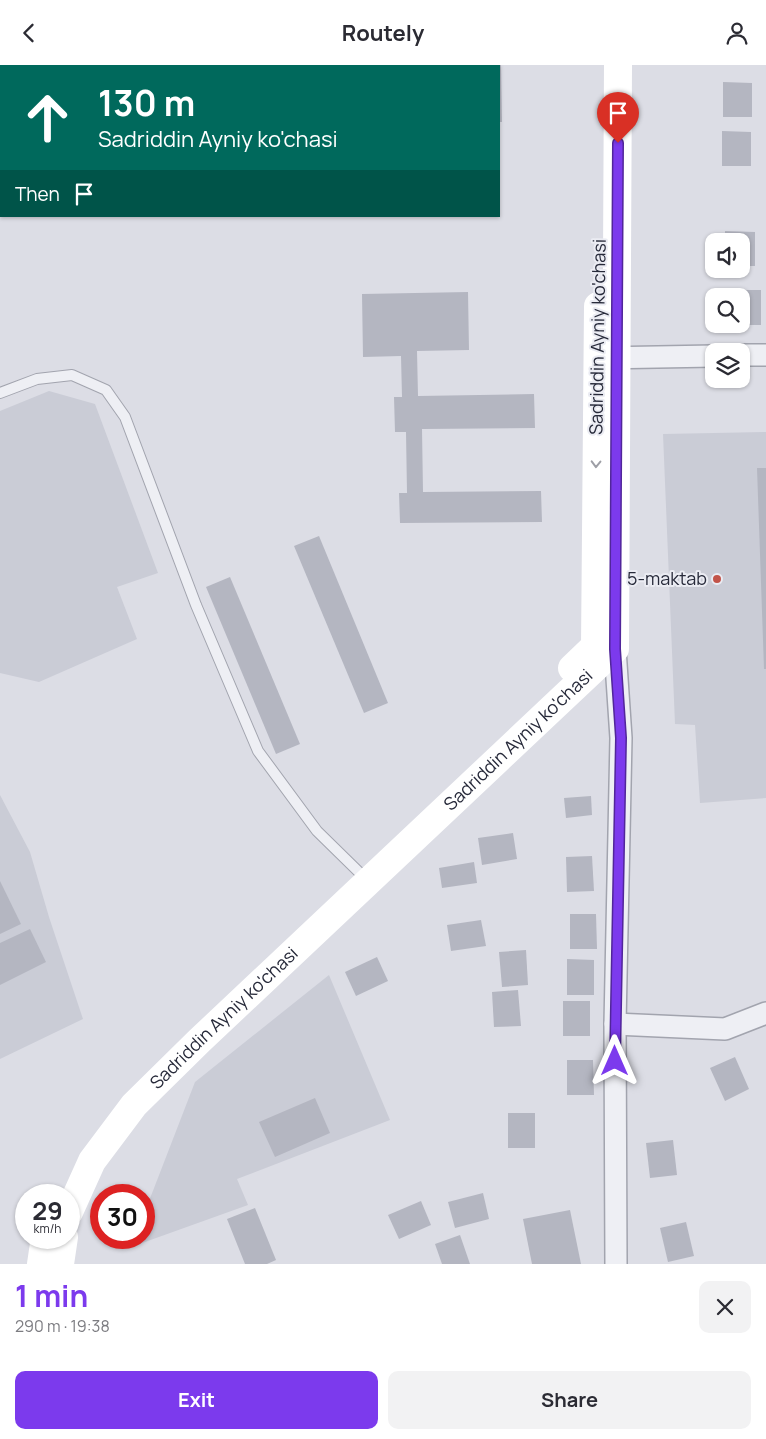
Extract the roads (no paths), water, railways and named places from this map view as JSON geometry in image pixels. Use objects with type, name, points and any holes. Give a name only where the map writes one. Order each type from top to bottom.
[{"type":"main road","name":"Sadriddin Ayniy ko'chasi","points":[[600,65],[608,358]]},
{"type":"main road","name":"Sadriddin Ayniy ko'chasi","points":[[63,1184],[77,1154],[118,1097],[364,876],[605,648],[608,358],[618,65]]},
{"type":"main road","name":"Sadriddin Ayniy ko'chasi","points":[[80,1188],[92,1161],[134,1105],[364,876]]},
{"type":"main road","points":[[40,1264],[43,1249]]},
{"type":"main road","points":[[60,1264],[62,1249]]},
{"type":"street","points":[[750,355],[766,355]]},
{"type":"street","points":[[608,358],[705,356]]},
{"type":"street","points":[[605,648],[621,738],[615,1024],[616,1264]]},
{"type":"street","points":[[615,1024],[725,1029],[766,1013]]},
{"type":"lane","points":[[0,393],[37,379],[72,375],[106,390],[125,417],[196,605],[258,751],[317,831],[364,876]]},
{"type":"place","name":"5-maktab","points":[[717,579]]}]
